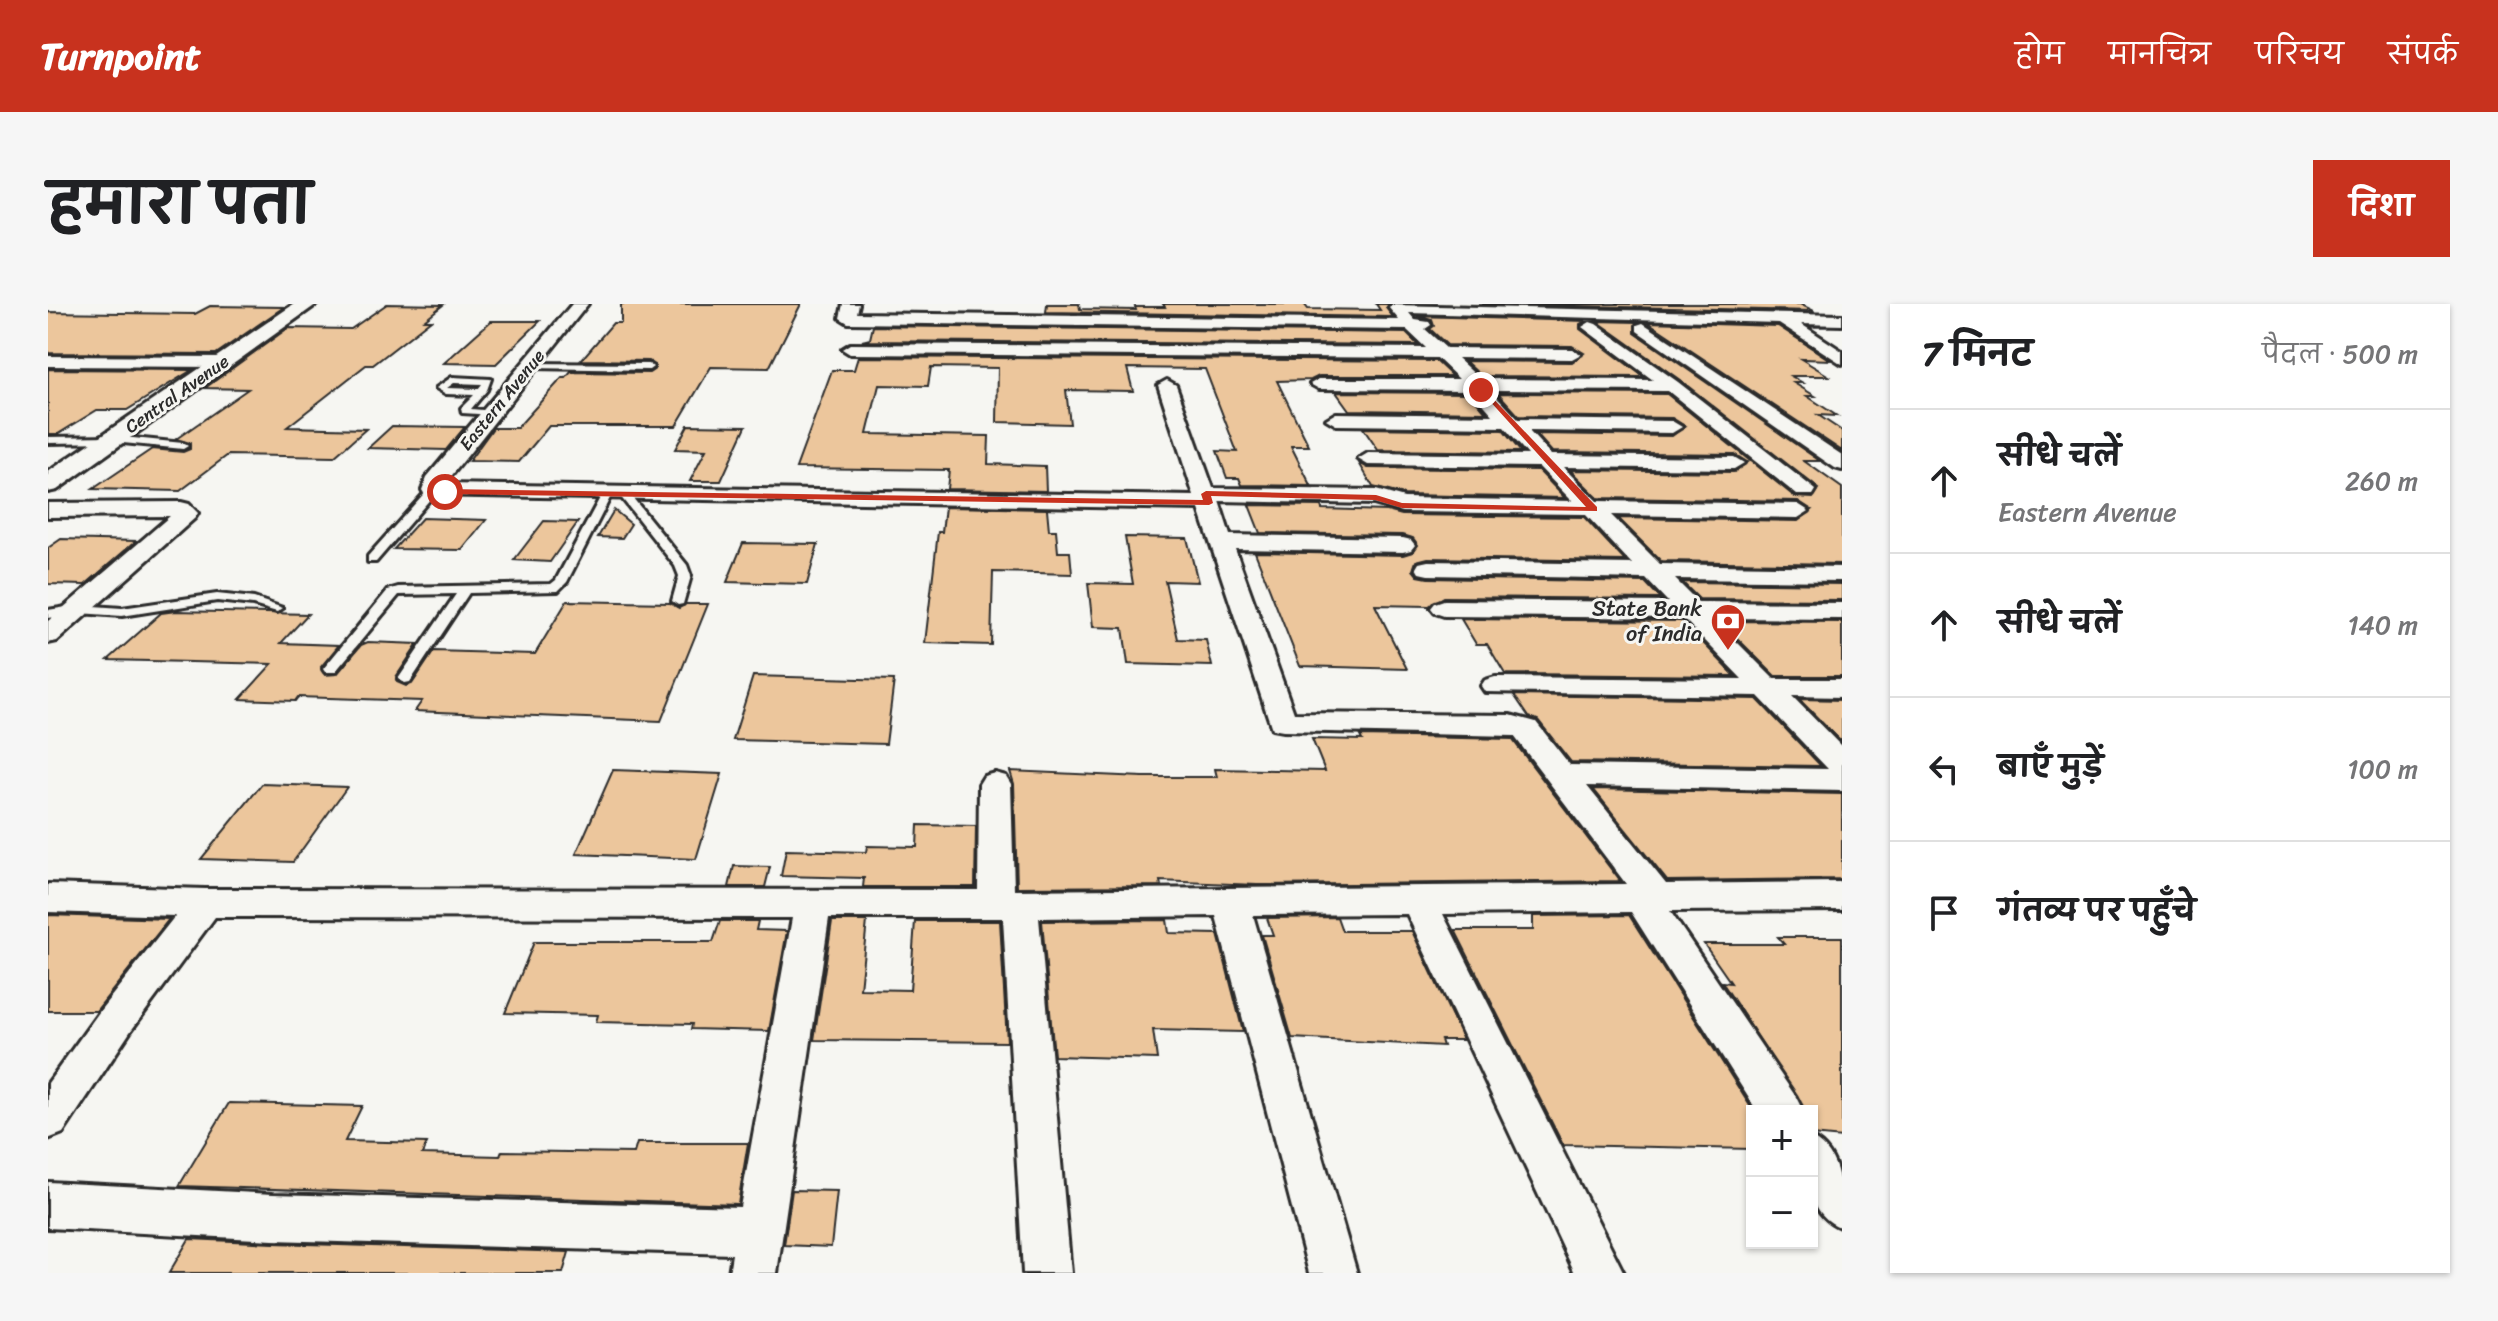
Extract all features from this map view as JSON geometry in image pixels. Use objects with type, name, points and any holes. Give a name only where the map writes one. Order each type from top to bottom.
[{"type":"street","name":"Central Avenue","points":[[48,484],[307,304]]},
{"type":"street","name":"Eastern Avenue","points":[[433,490],[435,482],[580,304]]},
{"type":"street","points":[[851,304],[848,318],[950,320],[1033,312],[1255,315],[1411,325],[1643,328]]},
{"type":"street","points":[[1756,304],[1781,317],[1842,359]]},
{"type":"street","points":[[1373,308],[1615,308],[1842,320]]},
{"type":"street","points":[[1397,308],[1842,765]]},
{"type":"street","points":[[1615,308],[1842,464]]},
{"type":"street","points":[[950,320],[951,348]]},
{"type":"street","points":[[433,490],[616,494],[1376,497],[1402,505],[1594,509],[1801,501],[1672,386],[1590,327]]},
{"type":"street","points":[[850,349],[1572,354]]},
{"type":"street","points":[[48,361],[222,362]]},
{"type":"street","points":[[1319,384],[1672,386]]},
{"type":"street","points":[[1167,385],[1283,722],[1510,724],[1525,729],[1647,896],[1777,1105]]},
{"type":"street","points":[[1336,419],[1672,427]]},
{"type":"street","points":[[1368,459],[1734,463]]},
{"type":"street","points":[[48,510],[181,509],[187,513],[48,635]]},
{"type":"street","points":[[1222,542],[1403,545]]},
{"type":"street","points":[[1428,568],[1842,574]]},
{"type":"street","points":[[1444,608],[1842,611]]},
{"type":"street","points":[[1495,686],[1842,688]]},
{"type":"street","points":[[1561,775],[1842,780]]},
{"type":"street","points":[[995,784],[1047,1273]]},
{"type":"street","points":[[48,898],[205,903],[1008,904],[1647,896],[1841,897]]},
{"type":"street","points":[[1418,900],[1600,1273]]},
{"type":"street","points":[[48,1205],[273,1217],[758,1252],[813,902]]},
{"type":"street","points":[[48,1119],[116,1020],[205,903]]},
{"type":"street","points":[[1231,903],[1333,1273]]},
{"type":"street","points":[[1818,1168],[1842,1205]]},
{"type":"lane","points":[[531,365],[649,367]]},
{"type":"lane","points":[[481,392],[465,411],[491,413]]},
{"type":"lane","points":[[48,440],[113,439],[183,446]]},
{"type":"lane","points":[[372,559],[433,490]]},
{"type":"lane","points":[[330,669],[392,593],[407,590],[548,590],[559,584],[616,494],[681,565],[685,576],[678,601]]},
{"type":"lane","points":[[411,679],[472,590]]},
{"type":"lane","points":[[48,614],[78,609],[128,611],[206,596],[244,598],[277,608]]},
{"type":"building","points":[[387,304],[443,305],[424,320],[431,320],[373,365],[366,365],[287,427],[366,429],[334,457],[228,455],[180,491],[93,489],[152,449],[183,452],[190,449],[190,443],[176,439],[248,389],[205,388],[288,328],[351,329]]},
{"type":"building","points":[[621,304],[801,304],[769,368],[711,367],[676,426],[549,426],[519,462],[469,461],[493,428],[517,428],[571,372],[649,373],[655,369],[649,361],[581,360],[613,323],[621,323]]},
{"type":"building","points":[[1047,304],[1079,304],[1080,309],[1136,310],[1135,307],[1165,307],[1163,304],[1304,304],[1308,309],[1380,310],[1376,304],[1389,304],[1386,308],[1393,317],[1046,312]]},
{"type":"building","points":[[1482,304],[1800,304],[1814,311]]},
{"type":"building","points":[[210,306],[284,307],[216,354],[48,353],[48,312],[195,314]]},
{"type":"building","points":[[1416,316],[1586,321],[1580,324],[1580,329],[1644,377],[1481,376],[1465,361],[1572,362],[1584,353],[1572,346],[1447,345],[1430,329],[1434,326],[1432,320]]},
{"type":"building","points":[[491,321],[540,321],[496,364],[444,363]]},
{"type":"building","points":[[1597,321],[1636,322],[1635,333],[1820,461],[1804,461],[1842,488],[1842,564],[1661,561],[1618,518],[1798,521],[1812,510],[1798,501],[1598,498],[1570,470],[1734,472],[1747,462],[1734,454],[1552,452],[1536,434],[1672,436],[1685,426],[1672,418],[1519,416],[1498,393],[1667,394],[1795,497],[1813,498],[1819,489],[1680,380]]},
{"type":"building","points":[[1648,322],[1778,326],[1830,360],[1801,359],[1829,376],[1791,376],[1803,383],[1794,383],[1815,396],[1807,396],[1837,416],[1818,415],[1842,431],[1842,451]]},
{"type":"building","points":[[873,326],[1406,333],[1418,345],[862,341],[870,339]]},
{"type":"building","points":[[858,357],[1436,361],[1452,376],[1319,376],[1311,380],[1277,381],[1309,446],[1291,446],[1311,486],[1242,485],[1239,478],[1227,478],[1217,451],[1237,452],[1205,369],[1127,368],[1133,391],[1066,390],[1070,424],[997,422],[998,368],[931,367],[928,386],[879,385],[867,434],[989,436],[988,464],[1045,466],[1046,491],[947,489],[949,470],[796,468],[832,370],[854,370]]},
{"type":"building","points":[[48,369],[192,370],[127,410],[97,410],[58,434],[48,434]]},
{"type":"building","points":[[1336,392],[1470,393],[1486,412],[1349,410]]},
{"type":"building","points":[[688,425],[746,426],[721,481],[690,481],[706,450],[675,449]]},
{"type":"building","points":[[392,426],[465,427],[446,450],[368,448]]},
{"type":"building","points":[[1363,428],[1503,430],[1521,452],[1378,450]]},
{"type":"building","points":[[1359,463],[1368,468],[1538,470],[1565,498],[1404,495],[1373,487]]},
{"type":"building","points":[[1249,505],[1321,506],[1322,509],[1387,511],[1402,515],[1584,517],[1625,561],[1428,558],[1416,561],[1413,570],[1418,576],[1428,578],[1645,582],[1661,599],[1444,597],[1429,606],[1375,605],[1407,669],[1300,666],[1255,552],[1403,555],[1413,552],[1418,545],[1413,538],[1403,535],[1260,533]]},
{"type":"building","points":[[945,507],[1047,509],[1049,530],[1056,530],[1058,552],[1070,552],[1072,574],[993,572],[991,645],[925,643],[938,532],[942,532]]},
{"type":"building","points":[[614,510],[631,524],[622,538],[598,537]]},
{"type":"building","points":[[422,518],[486,520],[462,550],[394,549]]},
{"type":"building","points":[[544,521],[578,522],[550,562],[514,560]]},
{"type":"building","points":[[1125,537],[1187,538],[1198,582],[1165,581],[1178,639],[1206,640],[1212,666],[1128,664],[1123,628],[1093,627],[1088,583],[1133,584]]},
{"type":"building","points":[[61,539],[136,541],[85,585],[48,584],[48,548]]},
{"type":"building","points":[[743,543],[818,544],[807,584],[727,582]]},
{"type":"building","points":[[1682,582],[1842,584],[1842,600],[1699,599]]},
{"type":"building","points":[[567,601],[670,603],[679,608],[686,604],[708,604],[661,721],[415,711],[422,701],[298,697],[295,701],[240,699],[272,664],[108,660],[161,613],[308,614],[281,643],[339,645],[321,667],[325,675],[337,674],[361,645],[368,642],[418,644],[396,677],[397,682],[406,686],[412,684],[434,651],[535,654]]},
{"type":"building","points":[[1461,619],[1682,621],[1735,676],[1505,674],[1487,644],[1476,644]]},
{"type":"building","points":[[1720,621],[1842,622],[1842,676],[1775,676]]},
{"type":"building","points":[[753,676],[894,680],[886,744],[733,740]]},
{"type":"building","points":[[1514,695],[1757,699],[1821,766],[1571,762],[1538,720],[1529,717]]},
{"type":"building","points":[[1799,699],[1842,700],[1842,743]]},
{"type":"building","points":[[1360,736],[1512,739],[1620,881],[1257,885],[1160,881],[1161,886],[1017,887],[1014,784],[1010,771],[1217,777],[1215,769],[1325,771],[1312,739],[1362,740]]},
{"type":"building","points":[[613,770],[722,774],[696,859],[576,854]]},
{"type":"building","points":[[262,784],[347,787],[293,862],[201,859]]},
{"type":"building","points":[[1593,789],[1842,794],[1842,879],[1667,881]]},
{"type":"building","points":[[918,825],[976,826],[975,887],[863,887],[864,878],[781,876],[786,850],[866,852],[867,846],[917,847]]},
{"type":"building","points":[[734,866],[770,867],[765,887],[729,887]]},
{"type":"building","points":[[48,915],[169,919],[96,1011],[48,1011]]},
{"type":"building","points":[[1629,915],[1749,1105],[1746,1105],[1746,1149],[1563,1145],[1455,930],[1533,930],[1533,916]]},
{"type":"building","points":[[1337,917],[1342,931],[1412,931],[1463,1040],[1441,1040],[1443,1046],[1292,1038],[1262,935],[1273,935],[1267,918]]},
{"type":"building","points":[[1167,920],[1169,933],[1218,934],[1243,1032],[1153,1030],[1157,1059],[1054,1056],[1042,921]]},
{"type":"building","points":[[720,921],[758,921],[756,930],[787,931],[769,1031],[691,1029],[692,1024],[596,1022],[598,1015],[505,1013],[534,942],[713,942]]},
{"type":"building","points":[[832,921],[867,921],[860,989],[910,990],[915,921],[1000,921],[1007,1042],[814,1040]]},
{"type":"building","points":[[1778,937],[1842,937],[1842,1138],[1818,1136],[1818,1105],[1802,1105],[1722,982],[1731,983],[1704,944],[1784,944]]},
{"type":"building","points":[[229,1103],[362,1106],[345,1141],[427,1143],[422,1154],[500,1156],[502,1151],[634,1153],[637,1143],[748,1143],[738,1204],[179,1186]]},
{"type":"building","points":[[792,1190],[837,1191],[831,1247],[784,1245]]},
{"type":"building","points":[[189,1239],[569,1252],[563,1273],[169,1273]]},
{"type":"place","name":"State Bank of India","points":[[1728,652]]},
{"type":"route","points":[[445,492],[1209,503],[1206,494],[1376,497],[1397,505],[1594,509],[1546,462],[1481,390]]}]
